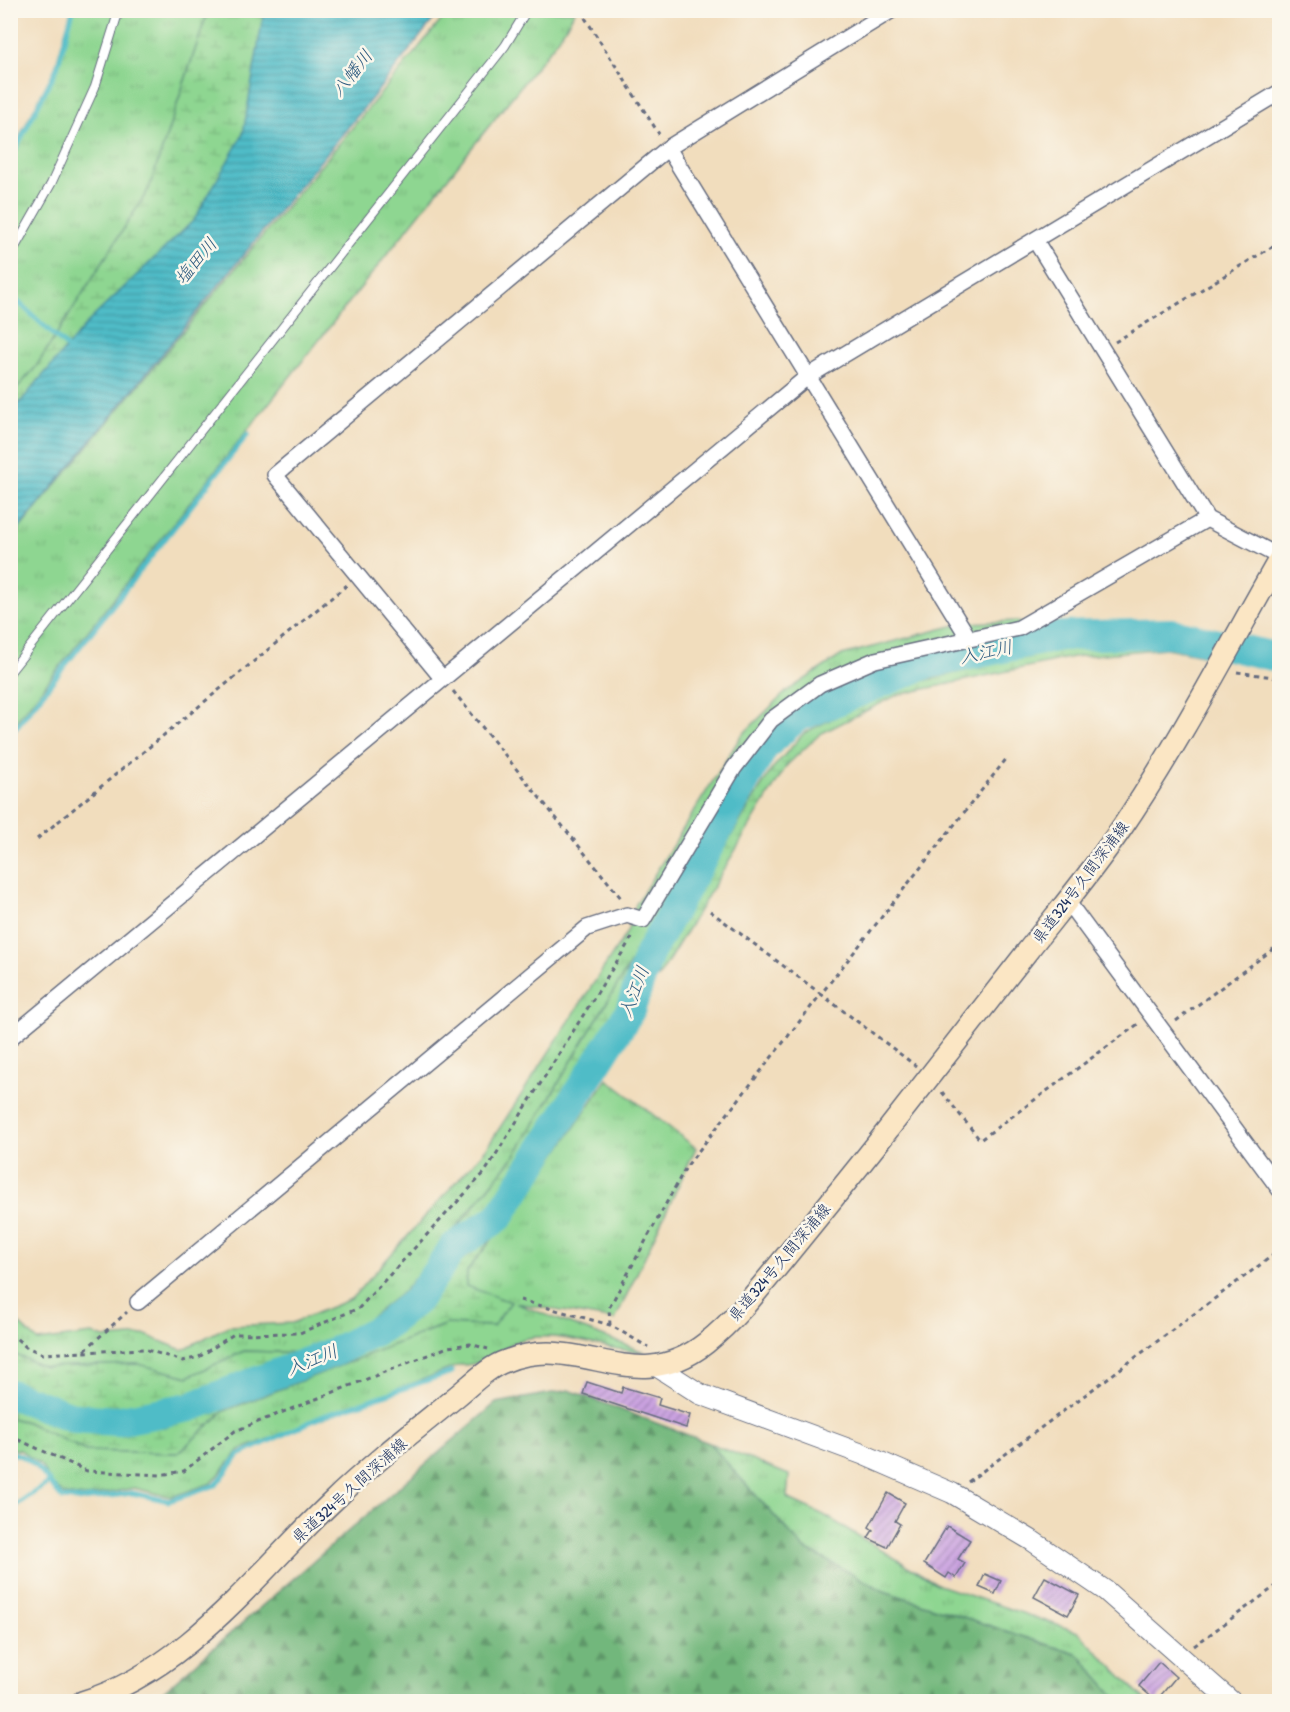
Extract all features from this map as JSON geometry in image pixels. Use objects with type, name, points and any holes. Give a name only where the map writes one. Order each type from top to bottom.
[{"type":"main road","name":"県道324号久間深浦線","points":[[82,1701],[105,1695],[144,1676],[176,1655],[336,1498],[424,1423],[505,1361],[549,1352],[579,1354],[630,1367],[667,1364],[706,1343],[742,1309],[930,1077],[1120,832],[1218,670],[1280,558]]},
{"type":"street","points":[[442,678],[275,475],[668,148],[892,10]]},
{"type":"street","points":[[10,1038],[807,377],[1280,92]]},
{"type":"street","points":[[668,148],[968,637]]},
{"type":"street","points":[[1035,240],[1207,519],[1280,558]]},
{"type":"street","points":[[138,1302],[587,928],[627,915],[643,920],[734,768],[771,720],[820,684],[875,660],[968,637],[1020,628],[1207,519]]},
{"type":"street","points":[[1067,901],[1280,1190]]},
{"type":"street","points":[[667,1364],[674,1380],[700,1394],[862,1454],[952,1493],[1031,1540],[1106,1591],[1232,1701]]},
{"type":"lane","points":[[10,256],[51,184],[95,87],[118,10]]},
{"type":"lane","points":[[10,672],[505,46],[527,10]]},
{"type":"path","points":[[580,10],[668,148]]},
{"type":"path","points":[[1102,350],[1280,242]]},
{"type":"path","points":[[37,839],[358,576]]},
{"type":"path","points":[[1218,670],[1280,678]]},
{"type":"path","points":[[442,678],[621,898]]},
{"type":"path","points":[[610,1325],[609,1308],[686,1167],[1007,758]]},
{"type":"path","points":[[710,911],[930,1077],[981,1140],[1150,1015]]},
{"type":"path","points":[[10,1333],[26,1347],[44,1354],[144,1349],[183,1361],[199,1357],[234,1334],[300,1333],[359,1308],[485,1172],[643,920]]},
{"type":"path","points":[[1162,1031],[1280,944]]},
{"type":"path","points":[[952,1493],[1280,1250]]},
{"type":"path","points":[[520,1300],[610,1325],[667,1364]]},
{"type":"path","points":[[84,1352],[138,1302]]},
{"type":"path","points":[[10,1436],[87,1471],[160,1475],[184,1471],[235,1431],[448,1347],[470,1344],[494,1351],[505,1361]]},
{"type":"path","points":[[1180,1657],[1280,1583]]},
{"type":"green space","points":[[71,11],[208,11],[149,189],[36,367],[11,395],[11,153],[55,68]]},
{"type":"green space","points":[[208,11],[289,11],[284,139],[11,467],[11,395],[36,367],[149,189]]},
{"type":"green space","points":[[449,11],[575,11],[559,38],[11,728],[11,539]]},
{"type":"green space","points":[[1018,621],[1033,630],[885,666],[795,713],[761,745],[516,1154],[404,1291],[361,1325],[304,1353],[244,1351],[188,1377],[138,1364],[44,1367],[11,1353],[10,1316],[38,1341],[92,1334],[105,1338],[146,1335],[182,1350],[228,1326],[292,1323],[351,1299],[486,1149],[627,932],[636,904],[741,736],[787,691],[842,655],[964,623]]},
{"type":"green space","points":[[1169,639],[1212,657],[1166,648],[1073,657],[897,695],[820,734],[787,765],[658,978],[659,954],[772,769],[804,733],[890,689],[1058,648]]},
{"type":"green space","points":[[627,969],[621,1014],[530,1163],[482,1223],[450,1236],[516,1154]]},
{"type":"green space","points":[[607,1079],[696,1148],[615,1320],[515,1303],[644,1352],[557,1338],[519,1340],[481,1362],[460,1365],[240,1450],[212,1483],[171,1497],[134,1488],[87,1497],[64,1495],[51,1483],[41,1465],[20,1450],[11,1449],[10,1418],[27,1422],[86,1451],[178,1453],[224,1411],[446,1324],[493,1326],[466,1286],[467,1271],[538,1181]]},
{"type":"green space","points":[[497,1232],[467,1271],[466,1286],[511,1302],[493,1326],[446,1324],[224,1411],[178,1453],[86,1451],[27,1422],[11,1418],[11,1404],[84,1427],[165,1427],[401,1330],[443,1275]]},
{"type":"green space","points":[[244,1351],[304,1353],[172,1403],[88,1408],[11,1383],[11,1353],[44,1367],[138,1364],[188,1377]]},
{"type":"green space","points":[[569,1390],[709,1443],[803,1548],[884,1591],[1079,1655],[1119,1701],[157,1701],[159,1695],[496,1403]]},
{"type":"green space","points":[[709,1443],[789,1475],[787,1498],[824,1515],[939,1585],[1078,1632],[1146,1701],[1119,1701],[1079,1655],[884,1591],[803,1548]]},
{"type":"water","points":[[264,11],[440,11],[373,97],[11,538],[11,413],[89,321],[194,220],[243,134]]},
{"type":"building","points":[[587,1382],[621,1393],[623,1387],[660,1398],[658,1405],[690,1415],[686,1428],[583,1394]]},
{"type":"building","points":[[888,1493],[905,1503],[895,1521],[900,1524],[887,1547],[868,1538],[873,1530],[869,1527]]},
{"type":"building","points":[[947,1526],[970,1540],[958,1559],[965,1563],[956,1578],[949,1573],[946,1578],[924,1564]]},
{"type":"building","points":[[985,1574],[1001,1581],[995,1594],[979,1587]]},
{"type":"building","points":[[1045,1577],[1079,1595],[1068,1615],[1034,1597]]},
{"type":"building","points":[[1159,1662],[1176,1677],[1156,1701],[1139,1686]]},
{"type":"waterway","points":[[10,160],[57,68],[73,10]]},
{"type":"waterway","points":[[15,299],[71,351]]},
{"type":"waterway","points":[[10,735],[248,434]]},
{"type":"waterway","name":"入江川","points":[[10,1394],[75,1418],[116,1421],[190,1407],[336,1351],[383,1327],[417,1300],[454,1247],[499,1217],[630,1011],[649,954],[764,747],[796,718],[927,664],[1060,636],[1172,633],[1280,658]]},
{"type":"waterway","points":[[10,1453],[19,1455],[34,1464],[62,1498],[83,1500],[132,1493],[169,1501],[216,1485],[239,1455],[323,1416],[452,1372]]},
{"type":"waterway","points":[[10,1509],[48,1483]]},
{"type":"water label","name":"八幡川","points":[[352,73]]},
{"type":"water label","name":"塩田川","points":[[196,261]]}]
